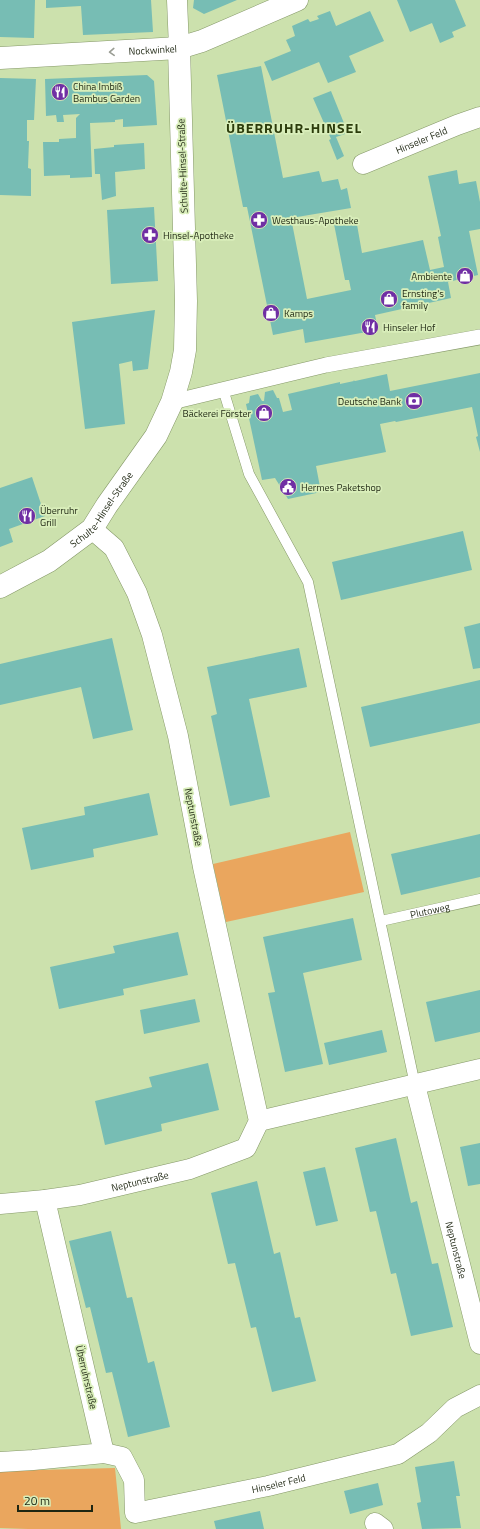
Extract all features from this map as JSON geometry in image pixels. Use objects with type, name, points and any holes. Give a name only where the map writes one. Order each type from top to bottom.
[{"type":"street","points":[[177,0],[179,48]]},
{"type":"street","name":"Nockwinkel","points":[[0,58],[179,48],[202,41],[297,0]]},
{"type":"street","name":"Schulte-Hinsel-Straße","points":[[0,587],[49,561],[92,529],[107,505],[156,436],[172,402],[181,372],[184,350],[186,301],[179,48]]},
{"type":"street","name":"Hinseler Feld","points":[[363,164],[480,117]]},
{"type":"street","points":[[172,402],[326,365],[480,336]]},
{"type":"street","name":"Neptunstraße","points":[[0,1204],[45,1200],[80,1194],[190,1169],[246,1148],[260,1121],[204,867],[178,736],[152,635],[137,593],[114,548],[92,529]]},
{"type":"street","points":[[260,1121],[480,1069]]},
{"type":"street","name":"Neptunstraße","points":[[416,1085],[480,1344]]},
{"type":"street","name":"Überruhrstraße","points":[[45,1200],[104,1453]]},
{"type":"street","name":"Hinseler Feld","points":[[104,1453],[122,1457],[134,1480],[135,1513],[268,1486],[398,1454],[429,1433],[455,1408],[480,1395]]},
{"type":"street","points":[[0,1462],[104,1453]]},
{"type":"lane","points":[[223,389],[249,474],[308,582],[416,1085]]},
{"type":"lane","name":"Plutoweg","points":[[381,922],[480,899]]},
{"type":"shaded area","points":[[350,832],[364,892],[226,922],[213,864]]},
{"type":"shaded area","points":[[115,1468],[121,1529],[0,1528],[0,1471]]},
{"type":"building","points":[[0,0],[35,0],[34,38],[0,37]]},
{"type":"building","points":[[46,0],[151,0],[153,32],[83,35],[81,6],[46,8]]},
{"type":"building","points":[[194,0],[237,0],[204,14],[193,8]]},
{"type":"building","points":[[397,0],[455,0],[466,26],[452,32],[454,37],[440,43],[432,23],[410,32]]},
{"type":"building","points":[[330,11],[336,26],[370,11],[384,41],[349,56],[356,72],[328,83],[319,62],[272,81],[264,62],[291,51],[286,40],[295,36],[292,26],[308,19],[310,22],[319,19],[317,16]]},
{"type":"building","points":[[261,66],[283,178],[319,171],[322,182],[338,179],[341,190],[347,188],[351,208],[291,218],[307,299],[351,290],[349,280],[345,280],[334,224],[356,219],[362,253],[423,240],[430,270],[444,267],[438,237],[441,236],[428,176],[457,170],[459,184],[476,181],[480,202],[480,229],[469,231],[478,275],[448,282],[451,298],[375,315],[378,330],[305,343],[303,329],[273,335],[247,207],[243,207],[217,75]]},
{"type":"building","points":[[147,75],[154,81],[157,125],[123,127],[123,119],[115,120],[115,122],[90,123],[92,177],[70,178],[70,175],[44,176],[43,142],[59,142],[59,139],[76,138],[76,118],[80,114],[63,115],[64,122],[57,122],[56,115],[46,116],[45,79]]},
{"type":"building","points":[[0,78],[36,79],[34,120],[27,120],[27,141],[29,141],[28,168],[31,169],[31,196],[0,195]]},
{"type":"building","points":[[331,91],[348,133],[336,137],[344,156],[337,160],[329,140],[331,139],[313,98]]},
{"type":"building","points":[[144,143],[145,169],[115,172],[116,196],[102,200],[100,174],[95,174],[94,149],[114,147],[114,145]]},
{"type":"building","points":[[154,207],[158,281],[111,284],[107,210]]},
{"type":"building","points":[[155,310],[148,369],[133,371],[132,361],[119,364],[125,424],[85,429],[72,322]]},
{"type":"building","points":[[480,373],[480,452],[476,437],[478,436],[472,407],[380,424],[386,452],[316,466],[321,492],[288,499],[275,478],[262,480],[246,404],[249,403],[250,396],[258,394],[262,401],[264,401],[265,392],[273,390],[277,398],[279,398],[283,412],[292,410],[288,394],[340,382],[340,384],[354,381],[353,380],[355,381],[387,374],[390,391]]},
{"type":"building","points":[[32,477],[45,516],[9,529],[13,542],[0,547],[0,488]]},
{"type":"building","points":[[463,531],[472,570],[341,600],[332,562]]},
{"type":"building","points":[[480,623],[480,668],[473,669],[464,627]]},
{"type":"building","points":[[112,638],[133,730],[93,739],[81,687],[0,705],[0,664]]},
{"type":"building","points":[[299,648],[307,687],[249,699],[270,797],[230,806],[211,716],[217,714],[207,667]]},
{"type":"building","points":[[480,680],[480,723],[370,747],[361,707]]},
{"type":"building","points":[[149,793],[158,835],[93,849],[94,857],[31,870],[22,828],[85,815],[84,807]]},
{"type":"building","points":[[480,834],[480,877],[401,895],[391,854]]},
{"type":"building","points":[[353,918],[362,960],[303,973],[323,1064],[285,1072],[268,993],[275,992],[263,937]]},
{"type":"building","points":[[178,932],[188,975],[123,989],[124,995],[59,1009],[50,967],[115,953],[113,946]]},
{"type":"building","points":[[480,990],[480,1032],[435,1042],[426,1002]]},
{"type":"building","points":[[195,999],[200,1022],[144,1034],[140,1010]]},
{"type":"building","points":[[382,1030],[387,1052],[329,1065],[324,1043]]},
{"type":"building","points":[[208,1063],[219,1110],[161,1124],[162,1131],[105,1145],[95,1101],[152,1087],[149,1077]]},
{"type":"building","points":[[396,1138],[411,1203],[417,1201],[432,1264],[438,1263],[453,1327],[411,1336],[396,1273],[391,1274],[376,1211],[370,1212],[355,1148]]},
{"type":"building","points":[[480,1143],[480,1184],[468,1186],[460,1147]]},
{"type":"building","points":[[325,1167],[338,1221],[316,1226],[303,1172]]},
{"type":"building","points":[[257,1181],[274,1254],[280,1252],[295,1318],[300,1317],[316,1381],[272,1392],[256,1327],[251,1328],[235,1263],[228,1264],[211,1193]]},
{"type":"building","points":[[111,1231],[127,1298],[132,1297],[148,1363],[154,1361],[170,1427],[128,1437],[112,1372],[106,1373],[90,1307],[86,1308],[69,1241]]},
{"type":"building","points":[[454,1461],[460,1496],[456,1496],[461,1528],[422,1529],[417,1503],[421,1502],[415,1467]]},
{"type":"building","points":[[378,1483],[383,1505],[350,1514],[344,1491]]},
{"type":"building","points":[[260,1511],[264,1529],[216,1529],[214,1521]]},
{"type":"place","name":"China Imbiß Bambus Garden","points":[[60,92]]},
{"type":"place","name":"Westhaus-Apotheke","points":[[259,220]]},
{"type":"place","name":"Hinsel-Apotheke","points":[[150,235]]},
{"type":"place","name":"Ambiente","points":[[465,276]]},
{"type":"place","name":"Ernsting's family","points":[[389,299]]},
{"type":"place","name":"Kamps","points":[[271,313]]},
{"type":"place","name":"Hinseler Hof","points":[[370,327]]},
{"type":"place","name":"Deutsche Bank","points":[[414,401]]},
{"type":"place","name":"Bäckerei Förster","points":[[264,413]]},
{"type":"place","name":"Hermes Paketshop","points":[[288,487]]},
{"type":"place","name":"Überruhr Grill","points":[[27,516]]},
{"type":"district","name":"ÜBERRUHR-HINSEL","points":[[294,128]]}]
